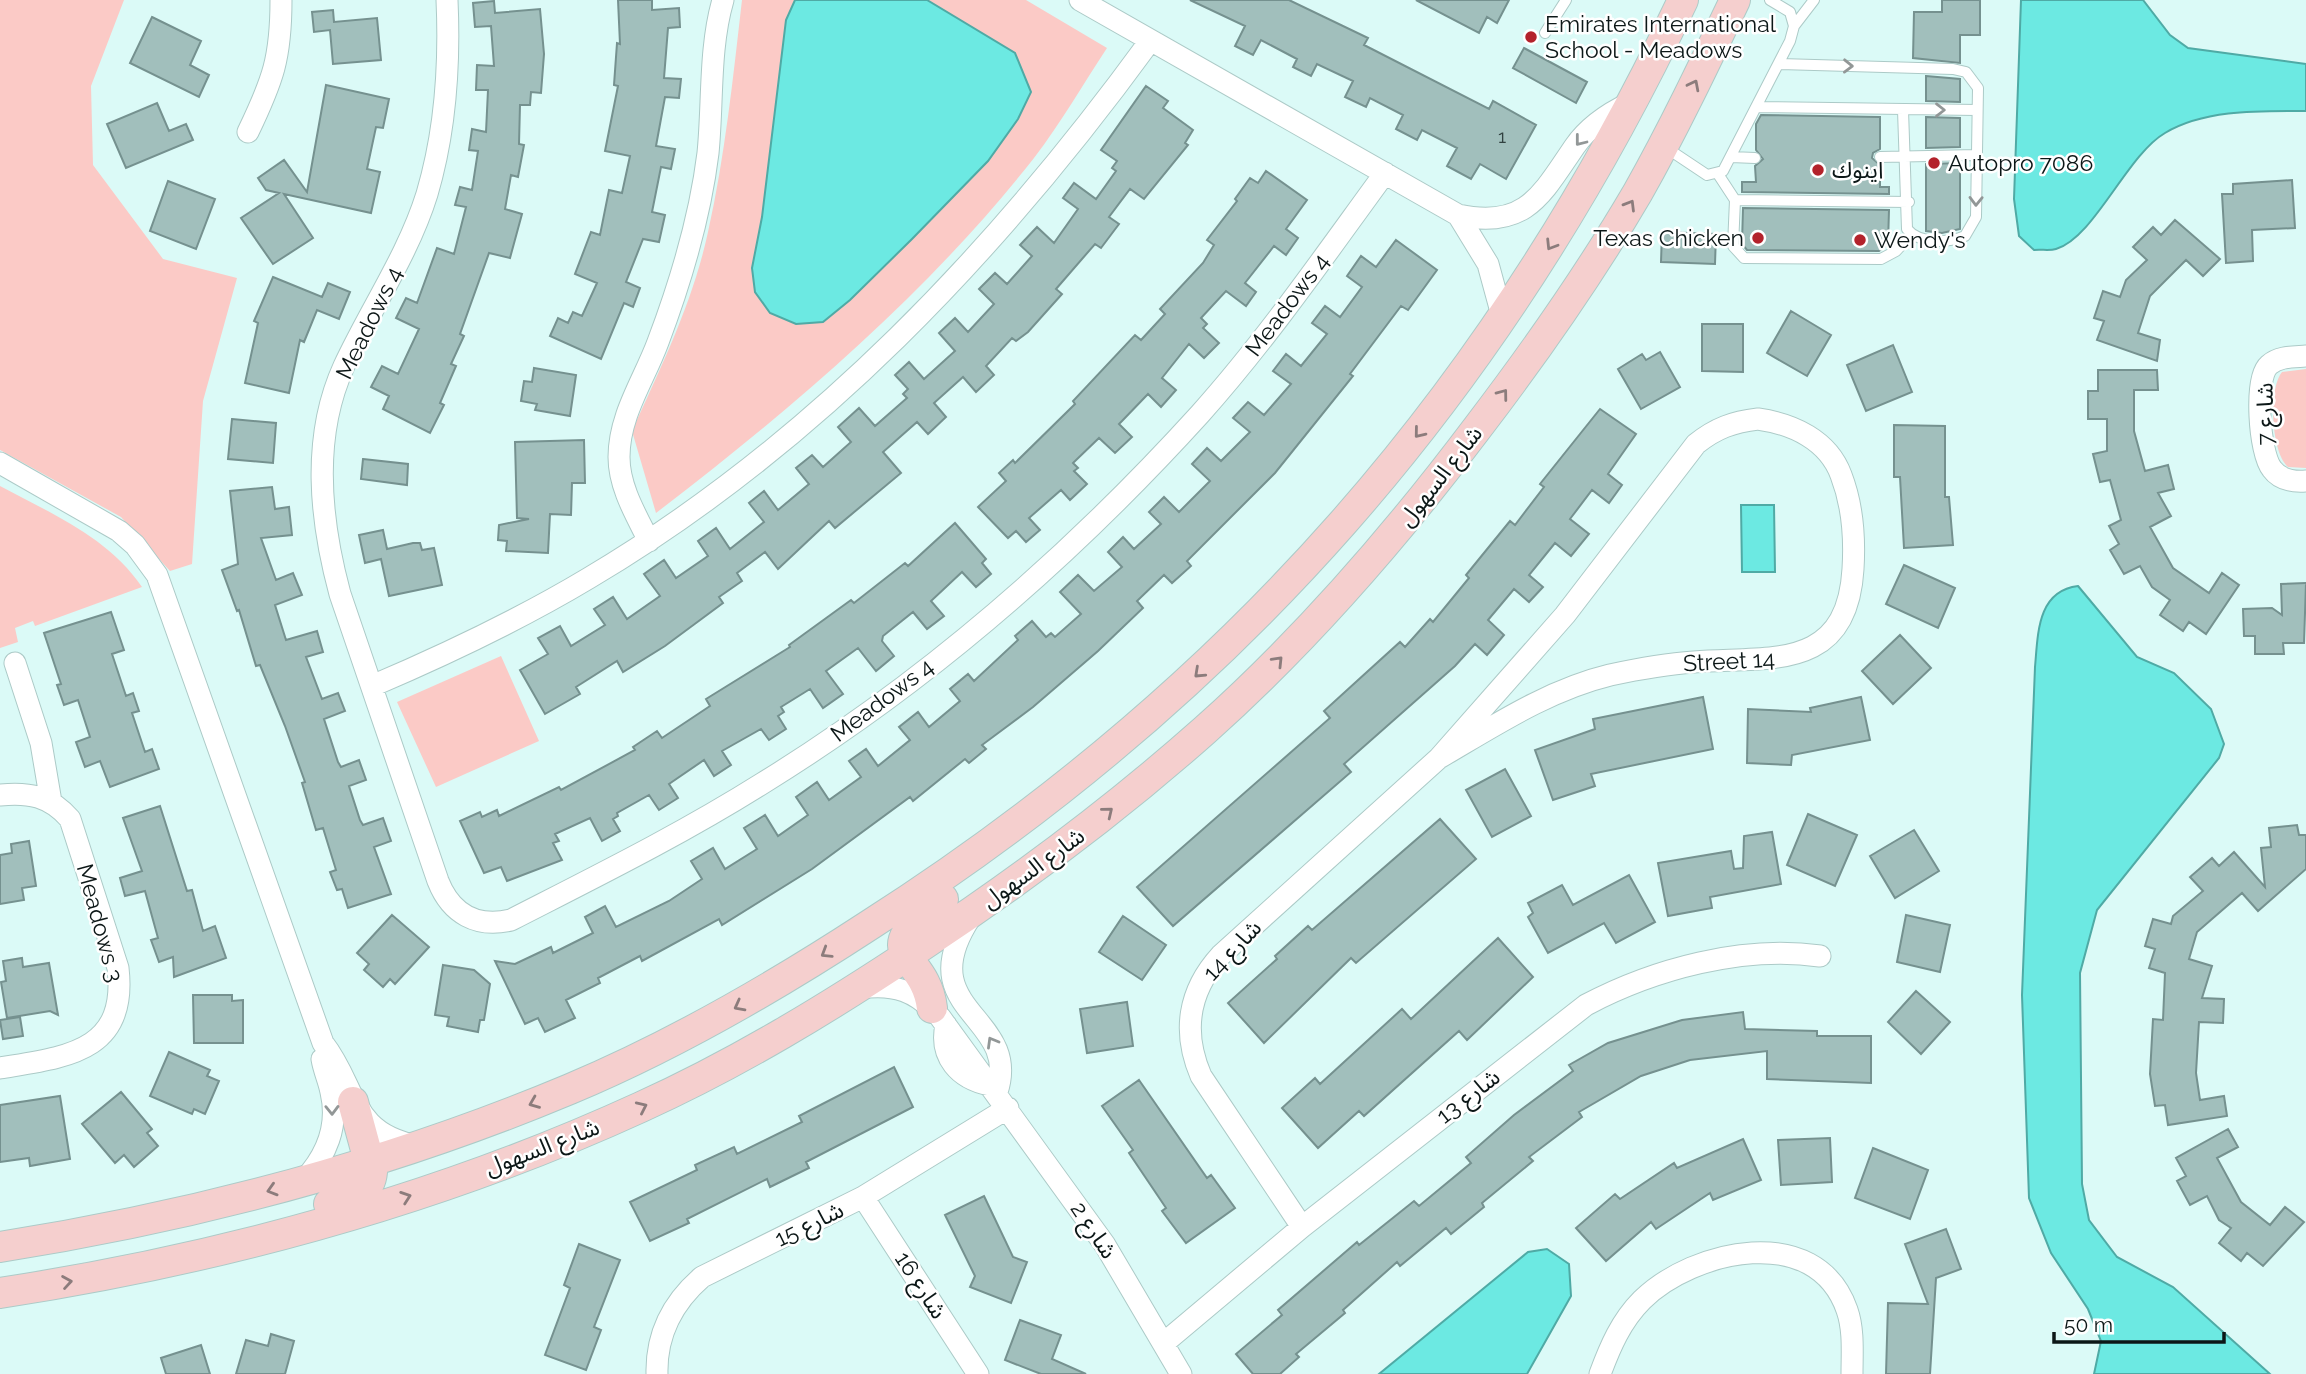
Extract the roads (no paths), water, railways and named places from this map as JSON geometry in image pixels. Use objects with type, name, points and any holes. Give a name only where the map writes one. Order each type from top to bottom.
[{"type":"main road","name":"شارع السهول","points":[[0,1247],[190,1213],[418,1146],[573,1087],[633,1061],[748,1001],[917,895],[1071,784],[1206,666],[1322,547],[1438,410],[1503,319],[1551,244],[1634,101],[1683,0]]},
{"type":"main road","name":"شارع السهول","points":[[0,1293],[98,1278],[359,1213],[583,1132],[742,1057],[858,989],[974,911],[1085,830],[1199,735],[1268,671],[1361,573],[1431,490],[1540,343],[1604,247],[1663,145],[1735,0]]},
{"type":"main road","points":[[940,1017],[927,989],[906,957],[905,937],[915,920],[1001,852],[1071,784]]},
{"type":"main road","points":[[205,1253],[284,1219],[360,1194],[372,1181],[353,1102]]},
{"type":"street","points":[[248,132],[272,83],[281,39],[281,0]]},
{"type":"street","name":"Meadows 4","points":[[447,0],[449,57],[443,127],[426,195],[400,259],[343,368],[329,413],[323,458],[322,503],[328,550],[443,896],[453,908],[481,922],[512,920],[651,849],[765,782],[874,708],[948,651],[1073,543],[1194,421],[1280,317],[1385,173]]},
{"type":"street","points":[[649,541],[623,485],[619,458],[621,431],[680,284],[696,220],[707,156],[715,49],[723,0]]},
{"type":"street","points":[[1080,0],[1458,215],[1493,219],[1527,208],[1552,183],[1588,131],[1617,109],[1634,101]]},
{"type":"street","points":[[372,686],[450,653],[521,617],[649,541],[790,436],[919,317],[1021,207],[1150,41]]},
{"type":"street","points":[[1458,215],[1488,264],[1503,319]]},
{"type":"street","name":"شارع 7","points":[[2304,483],[2280,477],[2266,459],[2259,384],[2268,366],[2277,360],[2306,356]]},
{"type":"street","name":"Street 14","points":[[1758,419],[1792,427],[1821,445],[1840,472],[1849,496],[1855,550],[1848,603],[1830,632],[1816,644],[1784,658],[1665,665],[1588,681],[1542,699],[1439,758],[1565,615],[1696,444],[1714,430],[1736,422],[1758,419]]},
{"type":"street","points":[[0,463],[119,531],[135,545],[157,575],[323,1044],[353,1102],[373,1127],[402,1143],[418,1146]]},
{"type":"street","points":[[15,663],[41,743],[51,802]]},
{"type":"street","name":"شارع 14","points":[[1302,1227],[1201,1076],[1194,1061],[1189,1028],[1194,996],[1205,974],[1221,955],[1439,758]]},
{"type":"street","points":[[0,795],[27,793],[51,802]]},
{"type":"street","name":"Meadows 3","points":[[0,1068],[80,1052],[96,1041],[109,1026],[117,1008],[120,988],[118,968],[71,819],[51,802]]},
{"type":"street","points":[[858,989],[878,986],[900,988],[920,998],[940,1017],[946,1054],[968,1078],[999,1095],[1001,1072],[998,1053],[962,1000],[951,978],[950,958],[956,940],[974,911]]},
{"type":"street","name":"شارع 13","points":[[1164,1343],[1302,1227],[1552,1029],[1610,992],[1689,965],[1775,954],[1820,957]]},
{"type":"street","points":[[940,1017],[962,1000]]},
{"type":"street","points":[[304,1180],[317,1166],[332,1131],[334,1112],[322,1060],[323,1044]]},
{"type":"street","name":"شارع 15","points":[[657,1374],[657,1354],[664,1327],[688,1289],[718,1268],[863,1197],[999,1095]]},
{"type":"street","name":"شارع 2","points":[[999,1095],[1105,1245],[1181,1374]]},
{"type":"street","name":"شارع 16","points":[[863,1197],[978,1374]]},
{"type":"street","points":[[1600,1374],[1618,1332],[1629,1315],[1657,1287],[1692,1266],[1749,1252],[1770,1253],[1802,1262],[1829,1281],[1843,1301],[1851,1324],[1852,1374]]},
{"type":"lane","points":[[1545,33],[1566,0]]},
{"type":"lane","points":[[1770,0],[1790,12],[1794,26]]},
{"type":"lane","points":[[1663,145],[1707,175],[1718,174],[1731,157],[1780,64],[1794,26],[1814,0]]},
{"type":"lane","points":[[1780,64],[1959,69],[1976,81],[1976,217],[1971,230],[1952,240],[1924,240],[1912,235],[1906,223],[1909,202],[1903,110]]},
{"type":"lane","points":[[1757,107],[1977,110]]},
{"type":"lane","points":[[1880,156],[1977,155]]},
{"type":"lane","points":[[1731,157],[1755,158]]},
{"type":"lane","points":[[1718,174],[1735,200],[1732,246],[1744,258],[1881,259],[1896,251],[1912,235]]},
{"type":"lane","points":[[1735,200],[1909,202]]},
{"type":"water","points":[[795,0],[927,0],[1015,53],[1031,92],[1018,119],[988,161],[912,239],[850,300],[823,322],[796,324],[770,313],[755,292],[752,268],[762,217],[786,20]]},
{"type":"water","points":[[2021,0],[2143,0],[2170,35],[2188,48],[2306,64],[2306,111],[2215,115],[2181,125],[2165,133],[2137,159],[2097,213],[2070,242],[2056,249],[2034,250],[2019,236],[2014,199]]},
{"type":"water","points":[[1741,505],[1774,505],[1775,572],[1742,572]]},
{"type":"water","points":[[2078,586],[2137,657],[2174,673],[2211,709],[2224,744],[2219,758],[2097,910],[2080,973],[2082,1184],[2089,1220],[2117,1257],[2173,1287],[2270,1374],[2094,1374],[2101,1341],[2088,1309],[2051,1253],[2029,1198],[2022,995],[2035,667],[2039,628],[2047,605],[2054,596]]},
{"type":"water","points":[[1547,1249],[1569,1264],[1571,1296],[1527,1374],[1379,1374],[1528,1252]]},
{"type":"place","name":"Emirates International School - Meadows","points":[[1531,37]]},
{"type":"place","name":"Autopro 7086","points":[[1934,163]]},
{"type":"place","name":"اينوك","points":[[1818,170]]},
{"type":"place","name":"Texas Chicken","points":[[1758,238]]},
{"type":"place","name":"Wendy's","points":[[1860,240]]}]
